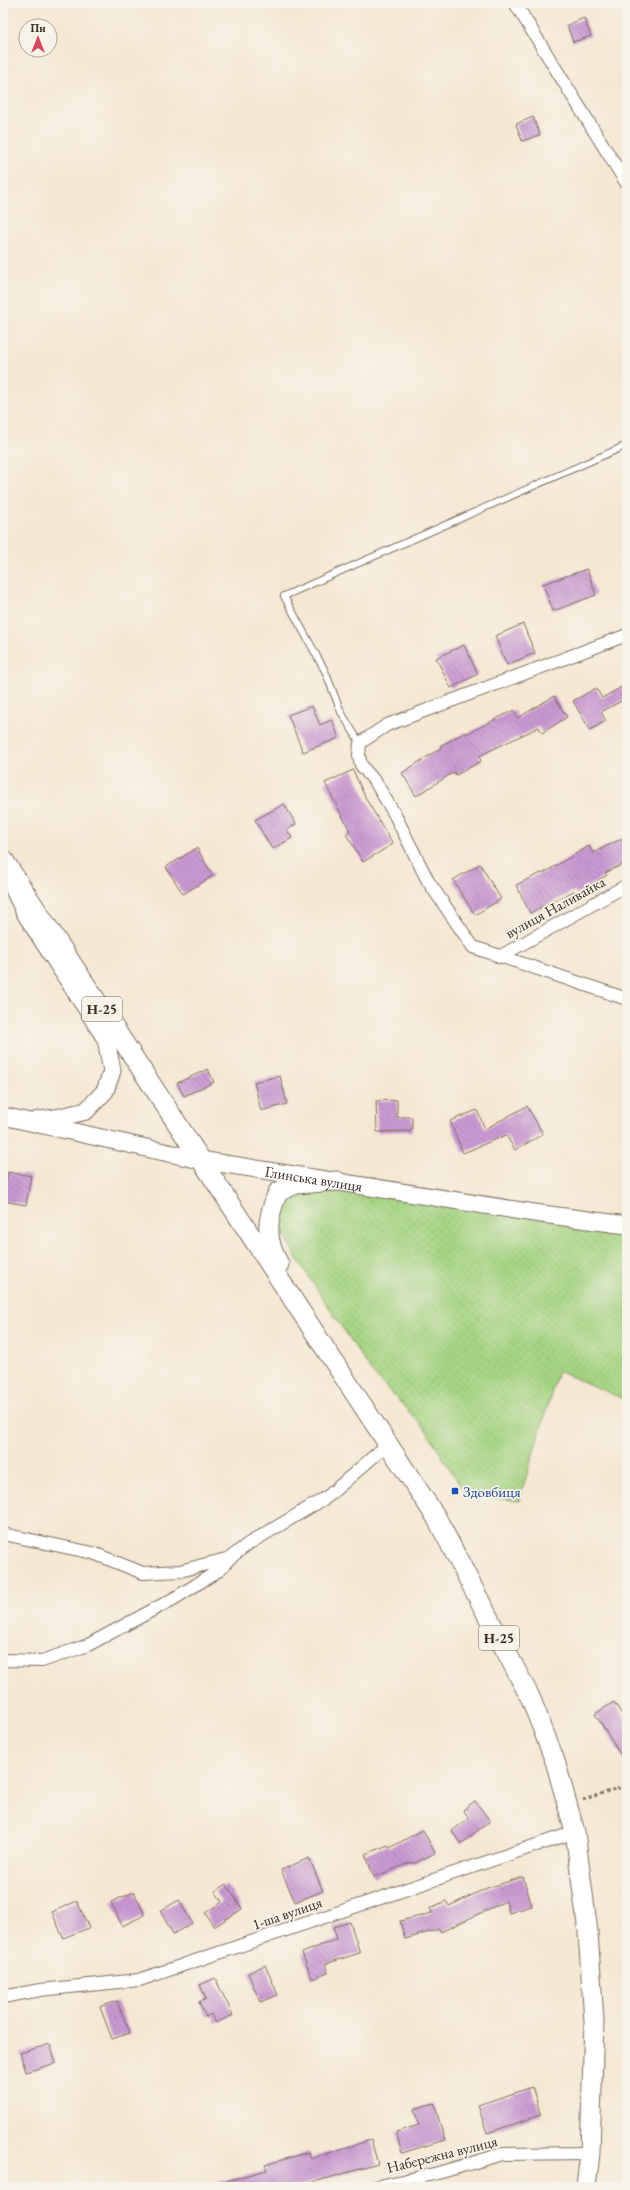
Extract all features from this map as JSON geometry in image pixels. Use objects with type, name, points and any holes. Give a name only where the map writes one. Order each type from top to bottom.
[{"type":"main road","name":"Н-25","points":[[3,859],[436,1517],[531,1699],[555,1761],[575,1832],[588,1932],[594,2021],[590,2153],[586,2187]]},
{"type":"main road","points":[[314,1332],[313,1320],[274,1256],[269,1238],[269,1213],[278,1192],[296,1184],[336,1181]]},
{"type":"street","points":[[515,3],[627,184]]},
{"type":"street","points":[[627,635],[387,725],[360,743],[359,756],[361,765],[376,783],[395,815],[428,881],[473,947],[627,999]]},
{"type":"street","points":[[3,867],[25,913],[106,1039],[112,1071],[105,1090],[86,1111],[56,1118],[23,1121]]},
{"type":"street","name":"вулиця Наливайка","points":[[499,957],[627,886]]},
{"type":"street","name":"Глинська вулиця","points":[[3,1116],[200,1160],[534,1213],[627,1225]]},
{"type":"street","points":[[3,1660],[42,1661],[88,1645],[175,1598],[218,1571],[230,1558],[248,1544],[327,1497],[388,1444]]},
{"type":"street","points":[[3,1534],[93,1553],[143,1573],[180,1571],[230,1558]]},
{"type":"street","name":"1-ша вулиця","points":[[3,1997],[40,1990],[139,1980],[575,1832]]},
{"type":"street","name":"Набережна вулиця","points":[[375,2187],[438,2173],[503,2154],[590,2153]]},
{"type":"lane","points":[[360,743],[341,712],[325,671],[284,596],[627,445]]},
{"type":"path","points":[[567,1803],[618,1788],[627,1793]]},
{"type":"green space","points":[[288,1184],[627,1229],[626,1400],[558,1371],[519,1501],[464,1492],[426,1430],[371,1371],[295,1256],[279,1221],[279,1203]]},
{"type":"building","points":[[584,18],[591,36],[573,42],[567,25]]},
{"type":"building","points":[[533,117],[540,135],[522,141],[516,124]]},
{"type":"building","points":[[587,569],[596,595],[553,611],[543,584]]},
{"type":"building","points":[[523,624],[535,653],[507,665],[495,636]]},
{"type":"building","points":[[464,645],[478,674],[451,688],[436,658]]},
{"type":"building","points":[[627,684],[627,698],[601,712],[606,721],[590,730],[573,701],[596,688],[602,698]]},
{"type":"building","points":[[554,696],[567,717],[542,733],[539,727],[479,756],[481,761],[456,775],[454,772],[416,796],[402,773],[441,748],[440,746],[466,732],[466,734],[514,710],[518,718]]},
{"type":"building","points":[[312,706],[320,725],[332,720],[339,738],[303,752],[288,715]]},
{"type":"building","points":[[353,770],[366,799],[393,844],[363,862],[346,834],[350,831],[325,783]]},
{"type":"building","points":[[284,804],[296,824],[287,830],[292,838],[272,849],[255,820]]},
{"type":"building","points":[[627,836],[627,862],[605,873],[607,875],[576,894],[574,891],[530,913],[516,885],[541,873],[542,874],[589,846],[593,853]]},
{"type":"building","points":[[197,848],[213,876],[183,894],[166,867]]},
{"type":"building","points":[[480,864],[501,899],[475,915],[453,880]]},
{"type":"building","points":[[208,1069],[214,1082],[184,1096],[177,1083]]},
{"type":"building","points":[[280,1076],[287,1104],[261,1111],[254,1082]]},
{"type":"building","points":[[397,1100],[397,1117],[412,1117],[412,1131],[377,1132],[376,1101]]},
{"type":"building","points":[[527,1106],[543,1134],[515,1150],[506,1135],[463,1153],[450,1121],[477,1110],[485,1129]]},
{"type":"building","points":[[8,1172],[31,1176],[26,1205],[3,1201]]},
{"type":"building","points":[[614,1702],[627,1722],[627,1765],[595,1714]]},
{"type":"building","points":[[475,1801],[490,1821],[461,1844],[452,1831],[469,1818],[463,1810]]},
{"type":"building","points":[[423,1830],[435,1853],[413,1864],[412,1862],[374,1877],[365,1854],[388,1845],[389,1848]]},
{"type":"building","points":[[309,1858],[323,1891],[295,1902],[281,1870]]},
{"type":"building","points":[[523,1877],[532,1906],[509,1913],[506,1901],[441,1932],[439,1929],[405,1939],[400,1921],[432,1913],[430,1908],[446,1901],[449,1906],[487,1888]]},
{"type":"building","points":[[226,1884],[242,1909],[214,1927],[205,1913],[222,1902],[215,1891]]},
{"type":"building","points":[[134,1892],[145,1915],[122,1926],[111,1902]]},
{"type":"building","points":[[179,1900],[192,1923],[173,1934],[160,1911]]},
{"type":"building","points":[[77,1901],[89,1928],[63,1938],[52,1912]]},
{"type":"building","points":[[350,1922],[360,1953],[325,1964],[328,1973],[312,1979],[302,1953],[337,1939],[333,1927]]},
{"type":"building","points":[[265,1965],[278,1995],[260,2002],[248,1973]]},
{"type":"building","points":[[215,1978],[233,2015],[216,2023],[211,2014],[206,2017],[199,2002],[206,1999],[200,1985]]},
{"type":"building","points":[[117,2001],[130,2033],[112,2039],[100,2007]]},
{"type":"building","points":[[50,2044],[56,2063],[26,2072],[20,2053]]},
{"type":"building","points":[[532,2087],[541,2115],[487,2133],[478,2105]]},
{"type":"building","points":[[434,2103],[445,2140],[402,2153],[396,2132],[419,2125],[414,2109]]},
{"type":"building","points":[[371,2140],[378,2164],[296,2187],[219,2187],[218,2183],[267,2170],[265,2165],[309,2152],[311,2158]]},
{"type":"place","name":"Здовбиця","points":[[455,1491]]}]
